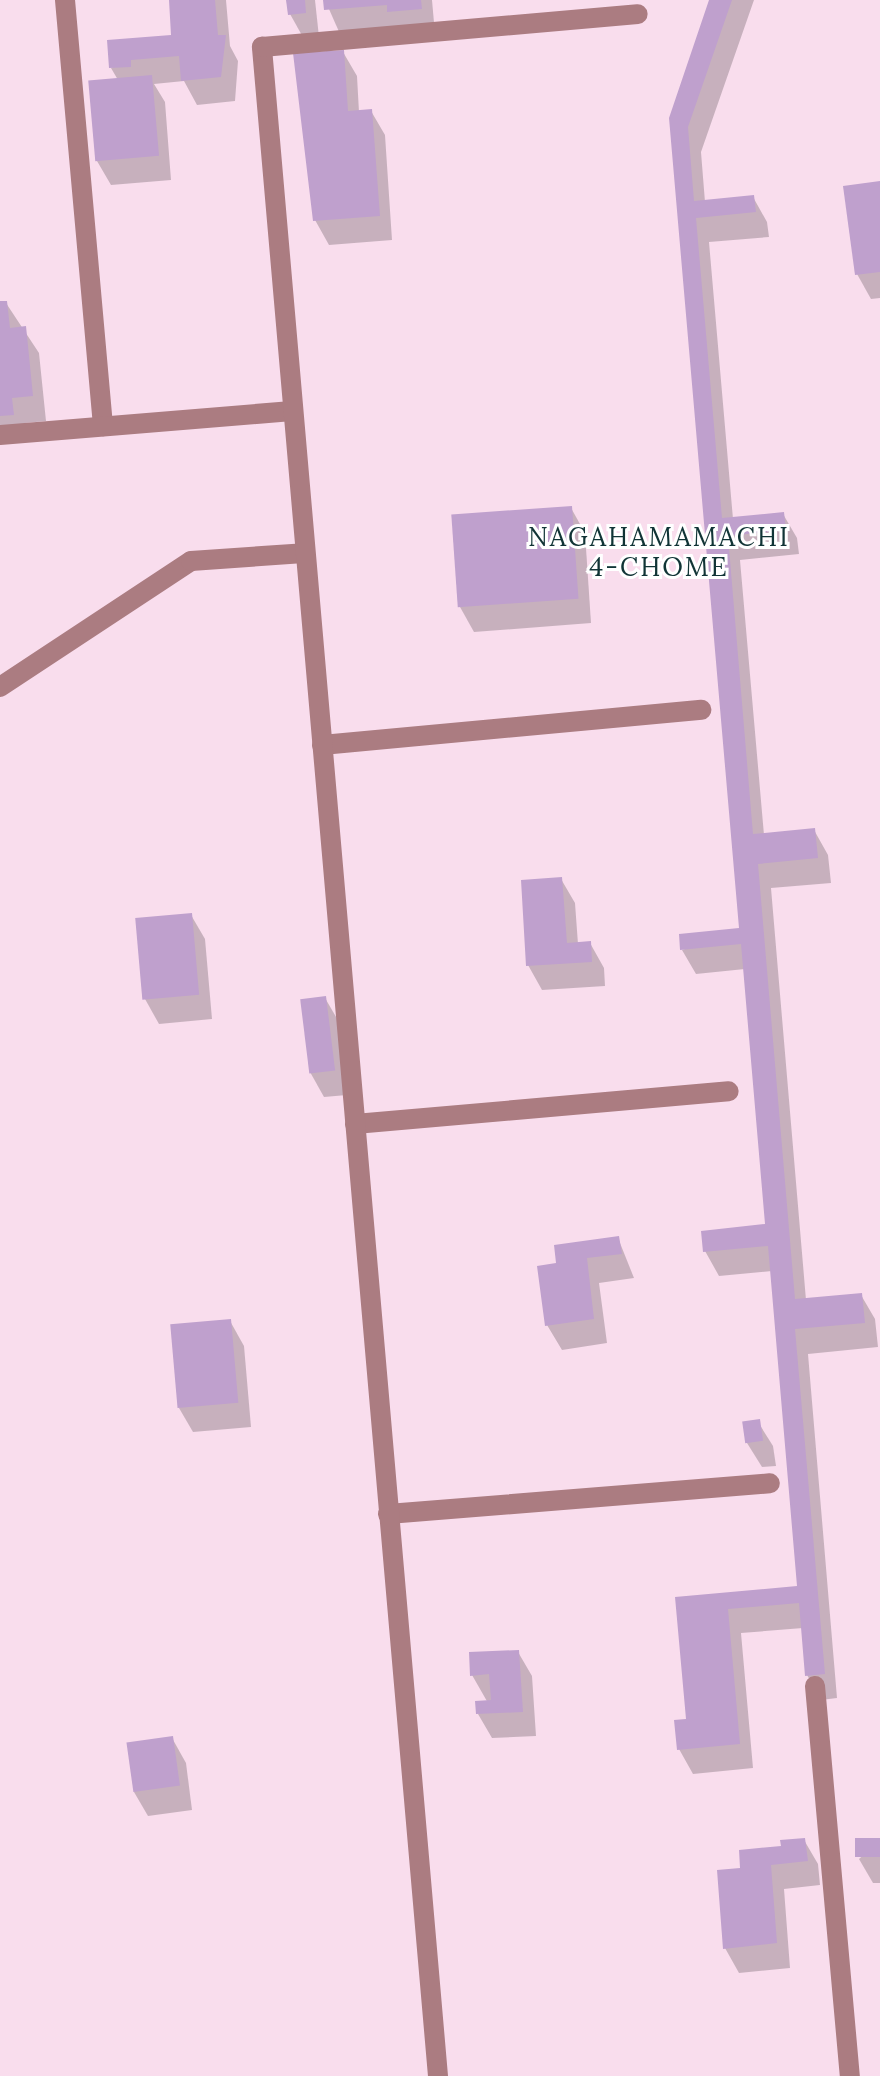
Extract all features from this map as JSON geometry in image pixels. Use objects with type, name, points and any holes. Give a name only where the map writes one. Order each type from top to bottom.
[{"type":"lane","points":[[65,0],[103,426]]},
{"type":"lane","points":[[438,2076],[262,47],[638,14]]},
{"type":"lane","points":[[0,435],[292,411]]},
{"type":"lane","points":[[0,687],[191,561],[304,553]]},
{"type":"lane","points":[[322,745],[701,710]]},
{"type":"lane","points":[[355,1124],[729,1091]]},
{"type":"lane","points":[[388,1514],[770,1483]]},
{"type":"lane","points":[[815,1686],[850,2076]]},
{"type":"building","points":[[169,0],[215,0],[218,35],[226,35],[221,77],[181,81],[179,56],[131,60],[131,67],[109,68],[107,40],[171,35]]},
{"type":"building","points":[[286,0],[305,0],[306,13],[288,15]]},
{"type":"building","points":[[323,0],[421,0],[422,9],[387,12],[387,5],[324,10]]},
{"type":"building","points":[[709,0],[732,0],[688,127],[694,201],[754,195],[756,212],[696,218],[722,518],[784,512],[786,530],[728,536],[753,834],[815,828],[818,858],[758,864],[795,1299],[862,1293],[865,1323],[795,1329],[825,1674],[805,1676],[799,1603],[728,1609],[740,1744],[677,1750],[674,1720],[686,1719],[675,1597],[797,1586],[768,1246],[703,1252],[701,1231],[765,1224],[741,944],[680,950],[679,934],[739,928],[669,118]]},
{"type":"building","points":[[344,50],[348,111],[372,109],[380,216],[313,221],[293,53]]},
{"type":"building","points":[[152,75],[159,156],[95,161],[88,81]]},
{"type":"building","points":[[880,181],[880,272],[855,275],[843,186]]},
{"type":"building","points":[[0,301],[7,301],[10,328],[26,326],[33,396],[12,398],[14,415],[0,416]]},
{"type":"building","points":[[572,506],[578,599],[458,607],[451,514]]},
{"type":"building","points":[[562,877],[567,943],[591,941],[592,962],[526,966],[521,880]]},
{"type":"building","points":[[192,913],[199,995],[142,1000],[135,918]]},
{"type":"building","points":[[326,996],[335,1070],[309,1074],[300,999]]},
{"type":"building","points":[[619,1236],[622,1254],[587,1258],[594,1319],[545,1326],[537,1266],[556,1263],[554,1245]]},
{"type":"building","points":[[231,1319],[238,1403],[178,1408],[170,1324]]},
{"type":"building","points":[[760,1419],[763,1441],[745,1443],[742,1422]]},
{"type":"building","points":[[519,1650],[523,1712],[476,1714],[475,1701],[491,1700],[489,1674],[470,1676],[469,1652]]},
{"type":"building","points":[[173,1736],[180,1786],[133,1792],[126,1743]]},
{"type":"building","points":[[805,1838],[808,1861],[771,1865],[777,1943],[723,1949],[717,1870],[740,1868],[739,1850],[781,1846],[780,1840]]},
{"type":"building","points":[[855,1838],[880,1838],[880,1857],[855,1857]]},
{"type":"district","name":"NAGAHAMAMACHI 4-CHOME","points":[[659,552]]}]
